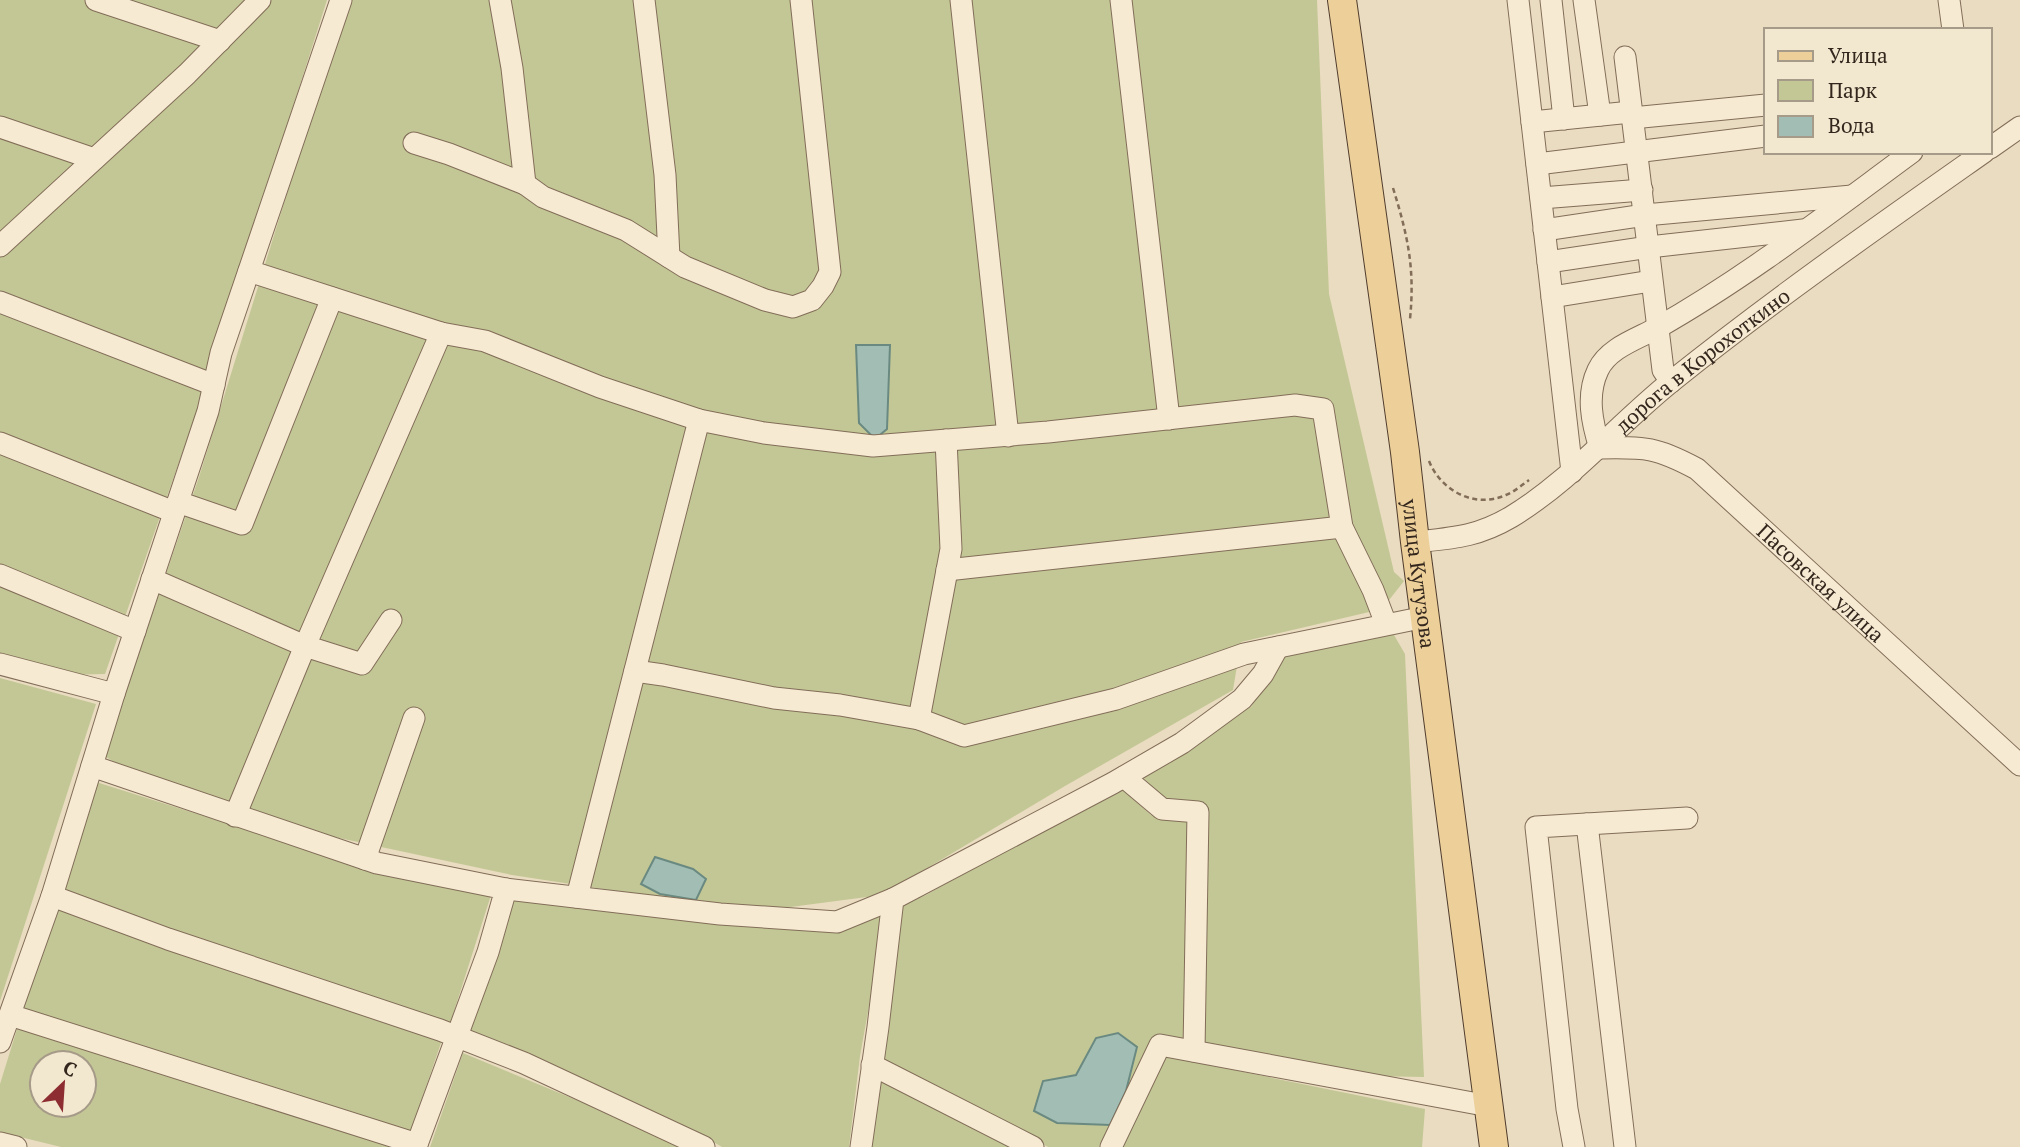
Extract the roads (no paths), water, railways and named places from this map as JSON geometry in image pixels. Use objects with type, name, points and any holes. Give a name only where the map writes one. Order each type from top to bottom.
[{"type":"main road","name":"улица Кутузова","points":[[1342,0],[1405,452],[1494,1147]]},
{"type":"street","points":[[96,0],[220,41]]},
{"type":"street","points":[[0,246],[220,41],[260,0]]},
{"type":"street","points":[[0,1042],[52,896],[114,694],[208,411],[221,353],[341,0]]},
{"type":"street","points":[[499,0],[512,68],[525,184]]},
{"type":"street","points":[[644,0],[665,175],[669,257]]},
{"type":"street","points":[[414,143],[525,184],[543,197],[626,230],[685,267],[765,300],[793,307],[812,300],[830,271],[801,0]]},
{"type":"street","points":[[961,0],[1008,436]]},
{"type":"street","points":[[1121,0],[1169,419]]},
{"type":"street","points":[[1518,0],[1572,472]]},
{"type":"street","points":[[1551,0],[1564,119]]},
{"type":"street","points":[[1584,0],[1600,115]]},
{"type":"street","points":[[1949,0],[1953,28]]},
{"type":"street","points":[[1625,57],[1662,370],[1671,382]]},
{"type":"street","points":[[1532,122],[1764,105]]},
{"type":"street","points":[[0,127],[94,159]]},
{"type":"street","points":[[1992,147],[2020,127]]},
{"type":"street","points":[[1537,164],[1764,136]]},
{"type":"street","points":[[1600,448],[1593,425],[1591,392],[1598,368],[1615,351],[1731,283],[1852,196],[1887,161],[1906,154]]},
{"type":"street","name":"дорога в Корохоткино","points":[[1415,542],[1470,536],[1511,517],[1572,472],[1671,382],[1821,267],[1981,154]]},
{"type":"street","points":[[1541,198],[1642,190]]},
{"type":"street","points":[[1544,230],[1645,215],[1852,196]]},
{"type":"street","points":[[1548,262],[1649,247],[1805,230]]},
{"type":"street","points":[[249,271],[441,333],[485,341],[600,387],[699,420],[764,433],[873,446],[1008,436],[1295,405],[1323,409],[1342,527],[1373,590],[1386,624]]},
{"type":"street","points":[[1552,297],[1651,281]]},
{"type":"street","points":[[0,443],[176,507],[242,524],[332,298]]},
{"type":"street","points":[[0,302],[214,385]]},
{"type":"street","points":[[235,816],[441,333]]},
{"type":"street","points":[[1561,374],[1598,368]]},
{"type":"street","points":[[577,897],[699,420]]},
{"type":"street","points":[[919,719],[951,549],[946,440]]},
{"type":"street","name":"Пасовская улица","points":[[1600,448],[1643,447],[1669,454],[1697,469],[2020,765]]},
{"type":"street","points":[[947,570],[1342,527]]},
{"type":"street","points":[[0,575],[135,631]]},
{"type":"street","points":[[152,579],[306,646],[362,664],[391,620]]},
{"type":"street","points":[[635,671],[774,698],[839,705],[919,719],[964,736],[1116,699],[1244,654],[1425,617]]},
{"type":"street","points":[[92,766],[365,859],[506,889],[720,914],[837,922],[893,899],[1124,777],[1182,743],[1242,699],[1263,674],[1278,647]]},
{"type":"street","points":[[0,664],[114,694]]},
{"type":"street","points":[[365,859],[414,718]]},
{"type":"street","points":[[1124,777],[1162,810],[1198,813],[1194,1051]]},
{"type":"street","points":[[1574,1147],[1567,1109],[1536,827],[1687,818]]},
{"type":"street","points":[[1587,824],[1625,1147]]},
{"type":"street","points":[[10,1015],[417,1146],[488,952],[506,889]]},
{"type":"street","points":[[52,896],[168,939],[456,1036],[524,1063],[704,1147]]},
{"type":"street","points":[[861,1147],[893,899]]},
{"type":"street","points":[[1111,1147],[1160,1045],[1489,1106]]},
{"type":"street","points":[[872,1065],[1033,1147]]},
{"type":"street","points":[[0,1143],[16,1147]]},
{"type":"water","points":[[856,345],[890,345],[887,429],[875,439],[859,423]]},
{"type":"water","points":[[655,857],[693,869],[706,879],[696,900],[660,894],[641,884]]},
{"type":"water","points":[[1118,1033],[1137,1047],[1126,1091],[1110,1125],[1057,1123],[1034,1111],[1043,1081],[1076,1075],[1096,1038]]}]
